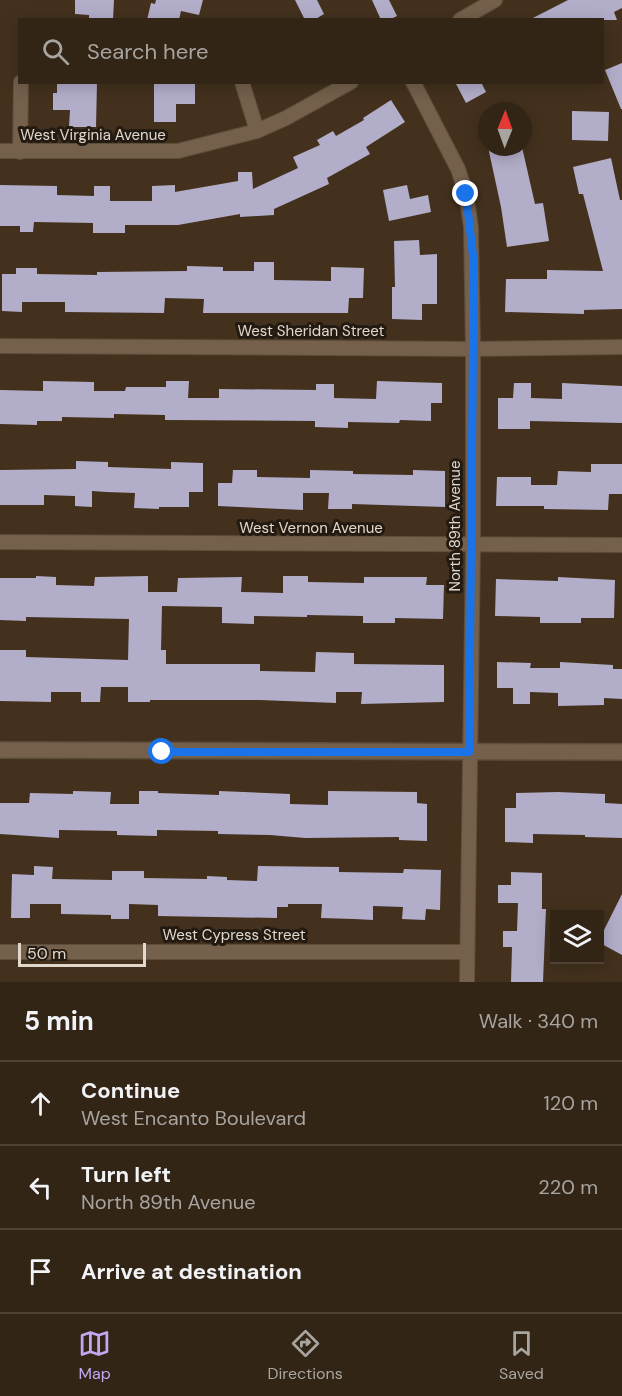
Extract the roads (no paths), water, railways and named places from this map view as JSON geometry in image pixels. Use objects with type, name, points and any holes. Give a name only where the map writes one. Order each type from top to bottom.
[{"type":"street","points":[[464,18],[495,0]]},
{"type":"street","points":[[20,152],[21,84]]},
{"type":"street","points":[[243,84],[257,131]]},
{"type":"street","name":"West Virginia Avenue","points":[[0,152],[177,151],[257,131],[286,118],[347,84]]},
{"type":"street","name":"North 89th Avenue","points":[[414,84],[449,148],[466,194],[473,256],[471,459],[473,545],[467,982]]},
{"type":"street","name":"West Sheridan Street","points":[[0,346],[473,349],[622,347]]},
{"type":"street","name":"West Vernon Avenue","points":[[0,542],[622,545]]},
{"type":"street","points":[[0,750],[622,752]]},
{"type":"street","name":"West Cypress Street","points":[[0,952],[467,952]]}]
